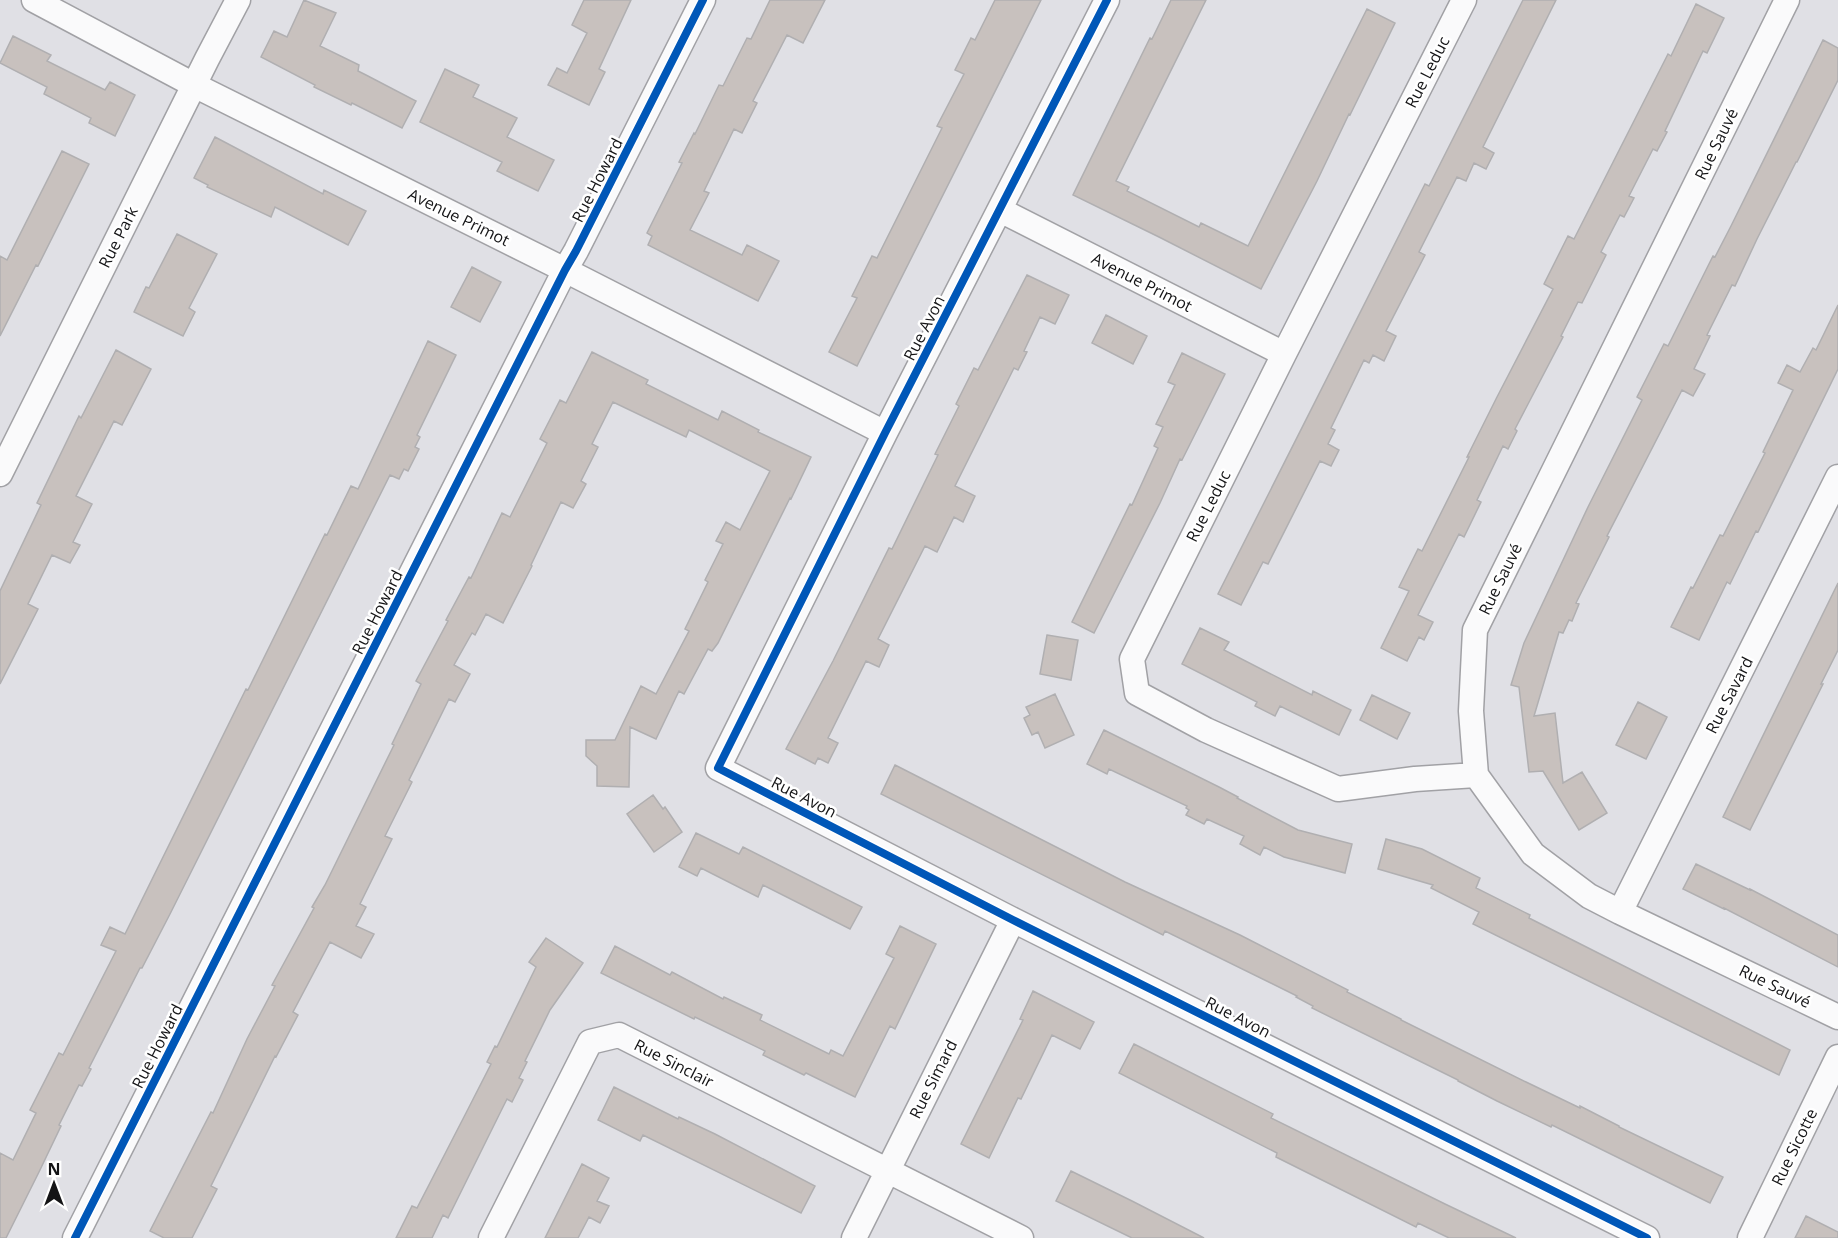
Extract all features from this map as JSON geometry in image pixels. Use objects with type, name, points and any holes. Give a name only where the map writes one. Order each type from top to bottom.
[{"type":"street","name":"Avenue Primot","points":[[34,0],[194,85],[885,433]]},
{"type":"street","name":"Rue Park","points":[[0,474],[238,0]]},
{"type":"street","name":"Rue Howard","points":[[75,1238],[704,0]]},
{"type":"street","name":"Rue Avon","points":[[1107,0],[885,433],[718,768],[1013,920],[1647,1238]]},
{"type":"street","name":"Rue Leduc","points":[[1464,0],[1132,659],[1137,693],[1206,730],[1338,789],[1415,779],[1476,775]]},
{"type":"street","name":"Rue Sauvé","points":[[1787,0],[1475,630],[1471,711],[1476,775],[1533,854],[1589,896],[1838,1017]]},
{"type":"street","name":"Avenue Primot","points":[[1000,210],[1284,354]]},
{"type":"street","name":"Rue Savard","points":[[1620,912],[1838,477]]},
{"type":"street","name":"Rue Simard","points":[[854,1238],[1013,920]]},
{"type":"street","name":"Rue Sinclair","points":[[491,1238],[590,1042],[619,1035],[1021,1238]]},
{"type":"street","name":"Rue Sicotte","points":[[1750,1238],[1838,1057]]},
{"type":"building","points":[[304,0],[336,13],[320,46],[359,65],[358,71],[416,101],[402,128],[314,87],[315,85],[261,57],[274,31],[287,37]]},
{"type":"building","points":[[584,0],[631,0],[599,69],[605,72],[589,105],[548,85],[557,68],[567,73],[587,33],[572,25]]},
{"type":"building","points":[[770,0],[825,0],[803,43],[787,35],[753,101],[757,103],[742,133],[734,129],[704,191],[709,193],[690,230],[742,255],[747,245],[779,261],[758,301],[648,245],[652,236],[647,233],[682,163],[679,162],[719,85],[723,86],[747,38],[751,39]]},
{"type":"building","points":[[995,0],[1041,0],[857,366],[829,352],[857,298],[852,296],[872,256],[877,258],[942,128],[937,126],[964,74],[955,70],[971,38],[975,40]]},
{"type":"building","points":[[1171,0],[1206,0],[1116,181],[1129,187],[1127,191],[1199,227],[1201,223],[1248,246],[1367,9],[1395,23],[1261,289],[1073,195]]},
{"type":"building","points":[[1523,0],[1556,0],[1483,147],[1494,153],[1486,169],[1474,163],[1466,181],[1457,177],[1419,252],[1425,255],[1386,331],[1396,336],[1384,361],[1373,355],[1369,363],[1364,360],[1331,428],[1335,430],[1328,444],[1339,450],[1331,466],[1320,461],[1268,564],[1263,562],[1241,605],[1218,594],[1425,184],[1429,186]]},
{"type":"building","points":[[1696,4],[1724,18],[1707,53],[1703,51],[1657,151],[1653,149],[1629,196],[1634,198],[1624,217],[1620,215],[1601,252],[1606,255],[1582,303],[1578,302],[1561,336],[1563,337],[1515,429],[1517,431],[1508,449],[1503,446],[1477,500],[1481,502],[1464,537],[1459,534],[1418,615],[1433,622],[1424,640],[1419,637],[1407,661],[1381,648],[1409,591],[1399,587],[1418,549],[1422,551],[1553,289],[1544,284],[1568,236],[1574,239],[1668,54],[1671,56]]},
{"type":"building","points":[[13,36],[51,55],[47,61],[105,90],[110,82],[135,95],[115,136],[89,123],[91,118],[44,94],[47,87],[0,63]]},
{"type":"building","points":[[1823,40],[1838,48],[1838,80],[1735,286],[1732,285],[1707,335],[1710,336],[1694,369],[1705,374],[1693,396],[1682,390],[1607,536],[1609,537],[1576,603],[1579,604],[1572,621],[1569,620],[1563,633],[1559,632],[1534,716],[1555,713],[1563,783],[1582,772],[1607,813],[1579,830],[1543,771],[1529,772],[1519,687],[1511,685],[1524,643],[1588,507],[1642,400],[1637,397],[1664,344],[1668,346],[1713,256],[1715,257]]},
{"type":"building","points":[[445,69],[479,85],[473,97],[517,118],[507,137],[554,160],[538,191],[497,171],[502,162],[420,122]]},
{"type":"building","points":[[215,137],[323,194],[324,190],[366,211],[348,245],[275,207],[271,217],[207,187],[208,185],[194,178]]},
{"type":"building","points":[[62,151],[89,164],[0,336],[0,256],[7,260]]},
{"type":"building","points":[[177,234],[217,254],[189,308],[195,312],[183,336],[134,312]]},
{"type":"building","points":[[472,267],[501,282],[480,322],[451,307]]},
{"type":"building","points":[[1027,275],[1069,295],[1055,324],[1040,317],[1018,370],[1014,368],[955,486],[975,496],[963,522],[954,517],[937,552],[925,546],[878,639],[889,645],[879,667],[866,661],[828,738],[838,743],[828,763],[818,758],[815,764],[786,749],[889,548],[892,549],[938,455],[935,454],[959,406],[956,404],[974,368],[978,370]]},
{"type":"building","points":[[1838,305],[1838,369],[1758,532],[1756,531],[1730,584],[1727,582],[1699,640],[1671,627],[1720,535],[1723,536],[1765,453],[1763,452],[1793,390],[1778,383],[1787,365],[1800,372],[1813,348],[1816,350]]},
{"type":"building","points":[[1106,315],[1147,336],[1133,364],[1092,343]]},
{"type":"building","points":[[428,341],[456,355],[417,435],[420,437],[415,447],[419,449],[408,471],[404,469],[399,479],[390,475],[170,914],[89,1068],[91,1069],[82,1086],[79,1085],[6,1238],[0,1238],[0,1153],[13,1160],[36,1113],[30,1110],[59,1053],[63,1055],[116,951],[101,945],[110,927],[125,934],[325,534],[327,535],[351,486],[358,489]]},
{"type":"building","points":[[116,350],[151,369],[122,425],[114,421],[76,496],[92,504],[73,542],[80,545],[70,563],[52,555],[28,604],[38,609],[0,684],[0,591],[41,505],[37,503],[79,416],[81,418]]},
{"type":"building","points":[[592,352],[648,380],[646,384],[718,420],[722,411],[759,430],[758,432],[811,457],[791,499],[718,643],[712,651],[708,649],[684,694],[679,691],[656,739],[630,727],[629,787],[597,786],[597,766],[586,756],[586,740],[615,740],[641,686],[656,694],[689,631],[685,629],[708,582],[705,580],[723,544],[716,541],[726,522],[740,530],[770,471],[689,430],[686,437],[613,402],[592,444],[598,447],[581,481],[586,484],[573,508],[561,502],[503,623],[486,614],[475,635],[472,633],[454,665],[470,674],[455,702],[449,699],[409,780],[412,782],[385,836],[392,839],[360,904],[366,907],[356,926],[374,934],[361,958],[330,942],[293,1012],[298,1015],[275,1056],[211,1186],[217,1189],[192,1238],[164,1238],[150,1231],[211,1112],[213,1113],[247,1039],[275,986],[272,985],[314,908],[312,907],[394,745],[392,744],[421,684],[416,681],[448,621],[446,620],[469,577],[471,578],[502,513],[510,517],[547,443],[540,439],[560,400],[566,403]]},
{"type":"building","points":[[1182,353],[1225,374],[1094,633],[1072,622],[1130,504],[1132,505],[1158,448],[1154,446],[1163,427],[1156,424],[1175,385],[1168,382]]},
{"type":"building","points":[[1838,583],[1838,650],[1750,830],[1723,817]]},
{"type":"building","points":[[1200,628],[1229,642],[1224,650],[1312,695],[1313,691],[1351,710],[1339,735],[1280,706],[1275,716],[1255,706],[1257,702],[1182,664]]},
{"type":"building","points":[[1047,635],[1078,640],[1071,680],[1040,674]]},
{"type":"building","points":[[1055,694],[1074,735],[1045,748],[1038,732],[1032,735],[1024,718],[1030,715],[1026,707]]},
{"type":"building","points":[[1372,695],[1410,713],[1397,739],[1360,720]]},
{"type":"building","points":[[1638,702],[1667,717],[1646,759],[1616,745]]},
{"type":"building","points":[[1104,730],[1219,787],[1298,830],[1352,844],[1345,873],[1284,857],[1264,847],[1260,855],[1240,844],[1244,836],[1207,819],[1204,824],[1186,815],[1189,810],[1187,806],[1109,769],[1107,774],[1087,764]]},
{"type":"building","points":[[895,765],[1125,882],[1240,935],[1401,1020],[1723,1177],[1710,1203],[1552,1125],[1551,1127],[1497,1101],[1312,1008],[1313,1006],[1297,996],[1165,931],[1163,935],[881,794]]},
{"type":"building","points":[[653,795],[663,809],[665,807],[682,832],[654,852],[627,814]]},
{"type":"building","points":[[696,833],[739,854],[743,847],[862,907],[850,929],[763,885],[758,897],[701,868],[697,876],[679,867]]},
{"type":"building","points":[[1386,839],[1422,849],[1480,878],[1476,888],[1530,915],[1529,918],[1790,1050],[1779,1075],[1473,924],[1479,912],[1431,888],[1433,885],[1378,869]]},
{"type":"building","points":[[1696,864],[1838,935],[1838,967],[1683,889]]},
{"type":"building","points":[[900,926],[936,944],[895,1029],[890,1026],[855,1097],[763,1055],[765,1051],[601,973],[615,946],[670,975],[672,972],[723,999],[724,997],[762,1015],[760,1020],[829,1054],[831,1050],[843,1056],[894,958],[886,954]]},
{"type":"building","points":[[546,938],[583,963],[550,1010],[525,1061],[527,1062],[519,1078],[523,1080],[512,1102],[507,1099],[448,1218],[443,1215],[432,1238],[396,1238],[412,1206],[417,1208],[491,1064],[487,1062],[495,1046],[497,1047],[536,967],[529,962]]},
{"type":"building","points":[[1033,991],[1094,1022],[1080,1049],[1052,1035],[989,1158],[961,1144],[1023,1020],[1020,1019]]},
{"type":"building","points":[[1134,1044],[1273,1114],[1271,1118],[1516,1238],[1449,1238],[1418,1223],[1416,1227],[1276,1157],[1277,1153],[1119,1073]]},
{"type":"building","points":[[614,1087],[678,1119],[679,1117],[715,1134],[815,1186],[801,1213],[643,1135],[640,1141],[598,1120]]},
{"type":"building","points":[[582,1164],[609,1178],[597,1201],[609,1206],[600,1223],[589,1217],[578,1238],[545,1238]]},
{"type":"building","points":[[1071,1171],[1204,1238],[1132,1238],[1056,1201]]},
{"type":"building","points":[[1806,1216],[1838,1232],[1838,1238],[1795,1238]]},
{"type":"cycle path","points":[[75,1238],[703,0]]},
{"type":"cycle path","points":[[1107,0],[885,433],[718,768],[1013,920],[1647,1238]]}]
